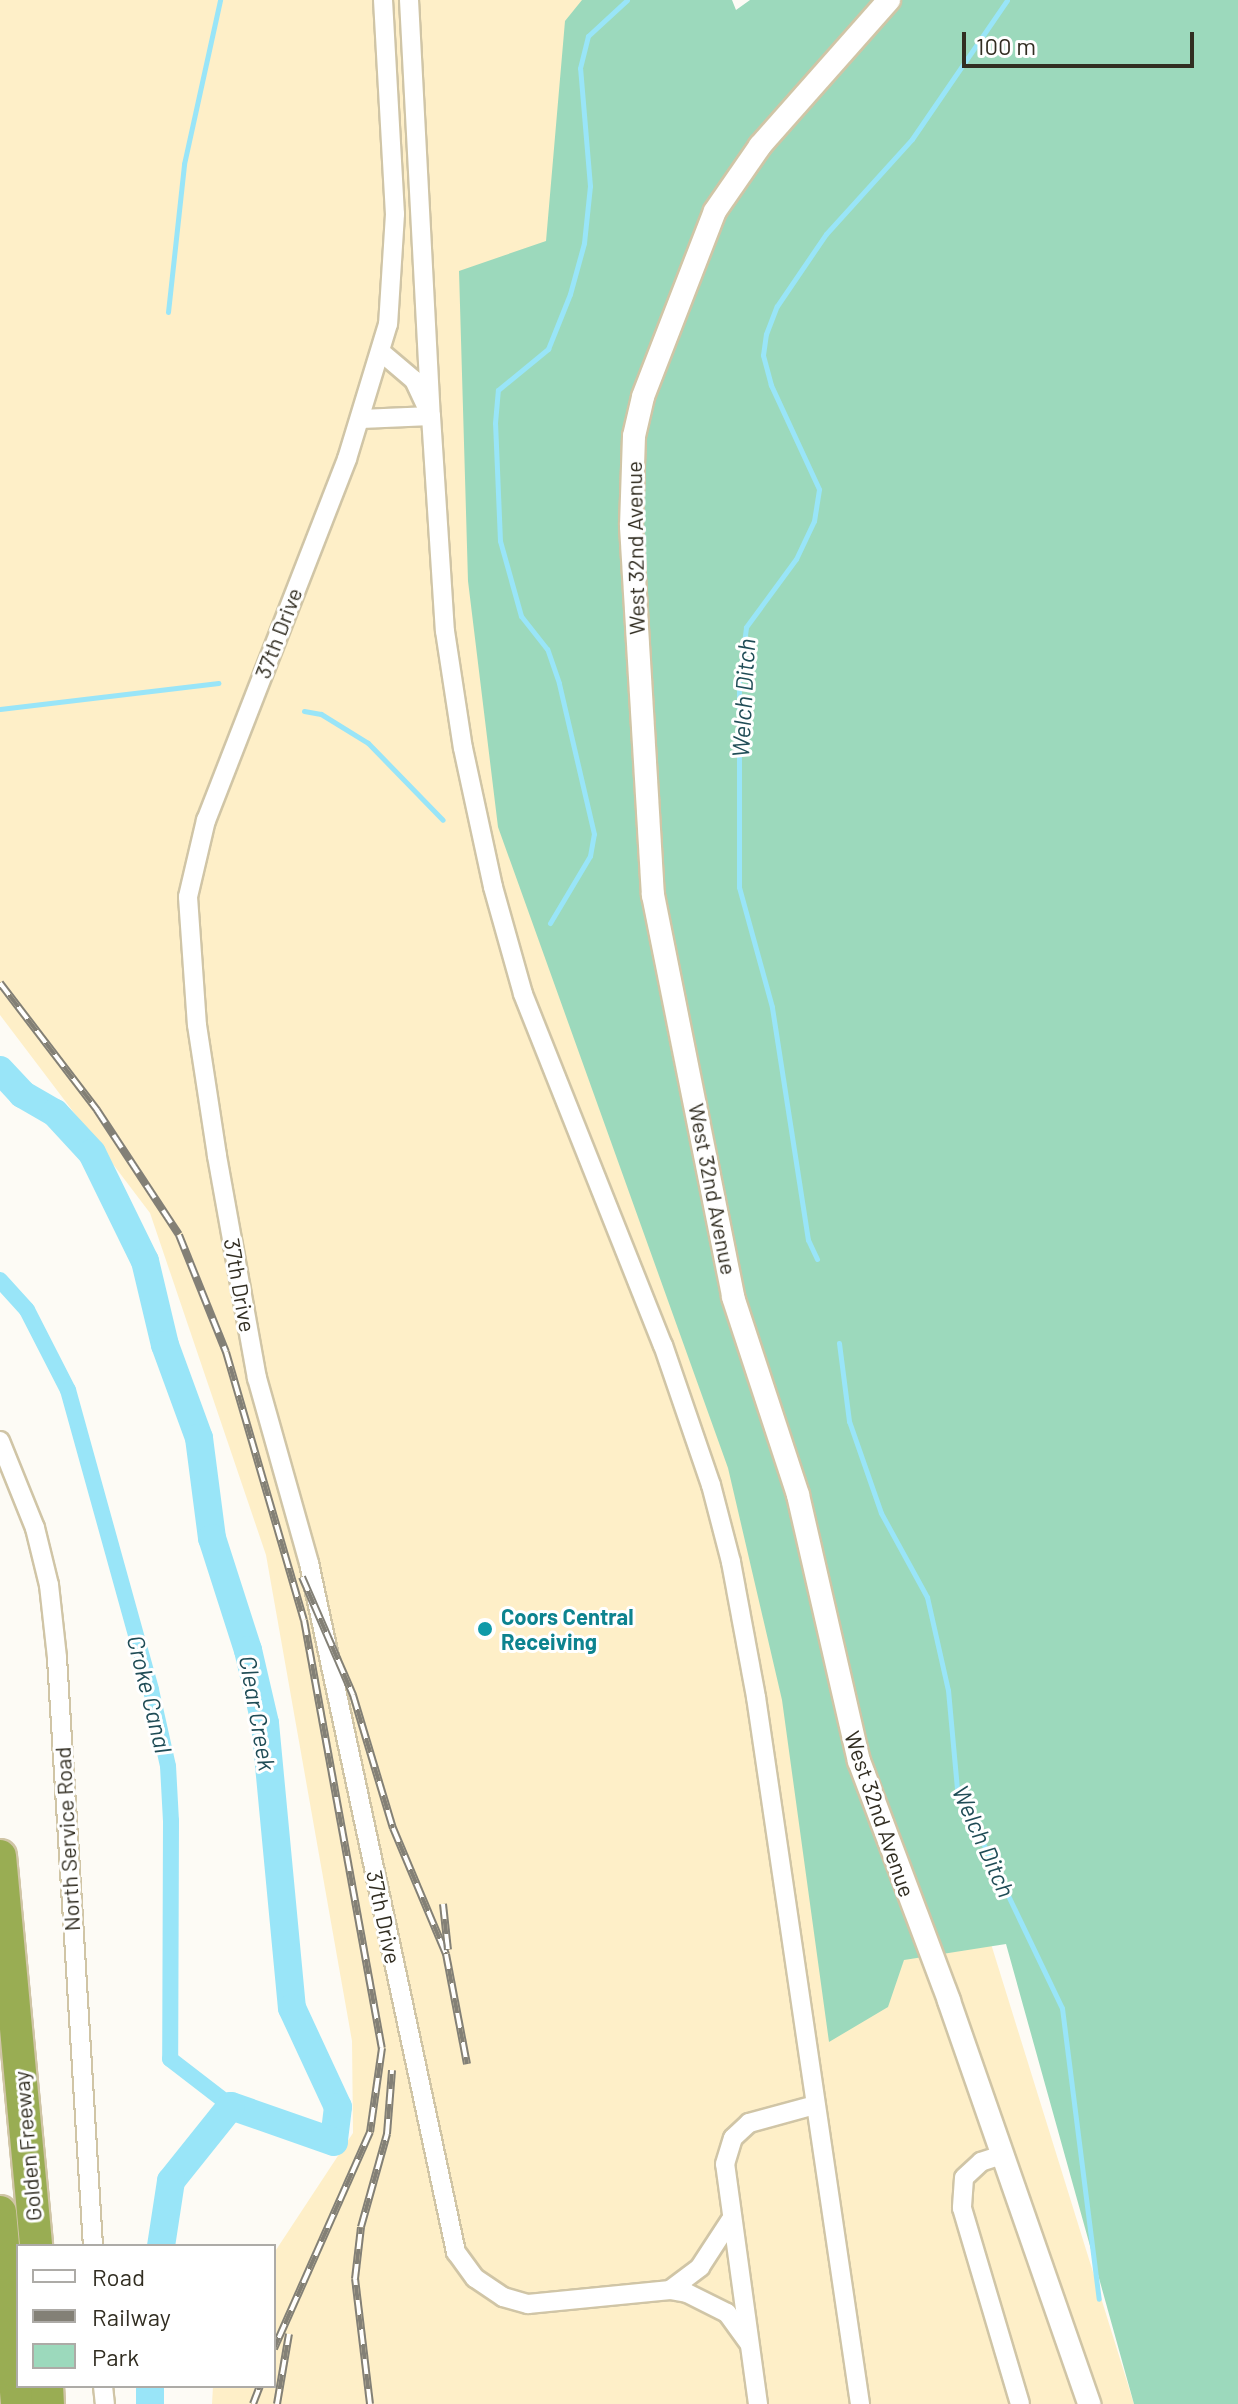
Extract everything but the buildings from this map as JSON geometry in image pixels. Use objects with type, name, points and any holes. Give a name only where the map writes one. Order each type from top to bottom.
[{"type":"highway","name":"Golden Freeway","points":[[0,1856],[36,2244]]},
{"type":"highway","name":"Golden Freeway","points":[[0,2212],[17,2404]]},
{"type":"street","name":"37th Drive","points":[[383,0],[395,214],[390,303],[381,352],[361,419],[195,857],[189,948],[217,1156],[257,1378],[313,1578],[456,2252],[475,2278],[503,2297],[528,2304],[670,2290],[727,2313],[749,2343]]},
{"type":"street","points":[[409,0],[445,631],[463,748],[493,887],[523,994],[663,1345],[711,1485],[756,1697],[860,2404]]},
{"type":"street","name":"West 32nd Avenue","points":[[889,0],[760,146],[715,211],[643,397],[634,436],[631,526],[658,939],[700,1118],[733,1297],[798,1495],[859,1761],[1089,2404]]},
{"type":"street","points":[[381,352],[414,380],[431,416]]},
{"type":"street","points":[[361,419],[431,416]]},
{"type":"street","name":"North Service Road","points":[[0,1441],[35,1528],[56,1643],[93,2244]]},
{"type":"street","points":[[758,2404],[730,2221],[725,2164],[733,2138],[764,2115],[815,2105]]},
{"type":"street","points":[[1002,2155],[981,2162],[964,2178],[962,2208],[1020,2404]]},
{"type":"street","points":[[670,2290],[700,2267],[730,2221]]},
{"type":"shaded area","points":[[0,0],[656,0],[745,1152],[1134,2404],[212,2404],[213,2388],[276,2388],[276,2250],[353,2133],[352,2041],[266,1555],[150,1213],[0,1015]]},
{"type":"green space","points":[[582,0],[732,0],[736,10],[750,0],[1238,0],[1238,2404],[1134,2404],[1006,1944],[904,1960],[888,2007],[829,2042],[782,1700],[728,1468],[498,827],[468,581],[459,271],[546,241],[565,21]]},
{"type":"waterway","points":[[168,312],[184,164],[220,0]]},
{"type":"waterway","points":[[550,923],[590,856],[594,834],[559,683],[547,649],[521,616],[500,541],[495,423],[498,390],[548,349],[570,294],[584,243],[590,186],[580,68],[588,36],[627,0]]},
{"type":"waterway","name":"Welch Ditch","points":[[817,1259],[808,1240],[772,1007],[739,887],[739,682],[746,627],[796,559],[814,521],[819,489],[771,385],[763,355],[766,334],[777,306],[826,234],[912,139],[1007,0]]},
{"type":"waterway","points":[[0,709],[218,683]]},
{"type":"waterway","points":[[304,711],[321,714],[368,743],[443,820]]},
{"type":"waterway","name":"Clear Creek","points":[[0,1070],[22,1094],[55,1113],[92,1153],[145,1261],[165,1345],[199,1438],[212,1538],[248,1650],[265,1723],[292,2008],[338,2107],[334,2142],[231,2106],[171,2181],[161,2244]]},
{"type":"waterway","name":"Croke Canal","points":[[0,1280],[27,1310],[68,1390],[151,1690],[168,1766],[171,1821],[170,2059],[231,2106]]},
{"type":"waterway","name":"Welch Ditch","points":[[839,1343],[849,1421],[881,1513],[927,1597],[948,1690],[957,1789],[1062,2008],[1099,2299]]},
{"type":"waterway","name":"Clear Creek","points":[[150,2388],[150,2404]]},
{"type":"railway","points":[[0,983],[97,1110],[179,1235],[226,1352],[304,1620],[382,2048],[370,2132],[276,2344]]},
{"type":"railway","points":[[302,1577],[353,1695],[393,1828],[446,1954],[467,2064]]},
{"type":"railway","points":[[443,1904],[448,1950]]},
{"type":"railway","points":[[370,2404],[355,2279],[361,2227],[387,2134],[392,2070]]},
{"type":"railway","points":[[277,2404],[289,2334]]},
{"type":"railway","points":[[253,2404],[259,2388]]},
{"type":"place","name":"Coors Central Receiving","points":[[485,1629]]}]
